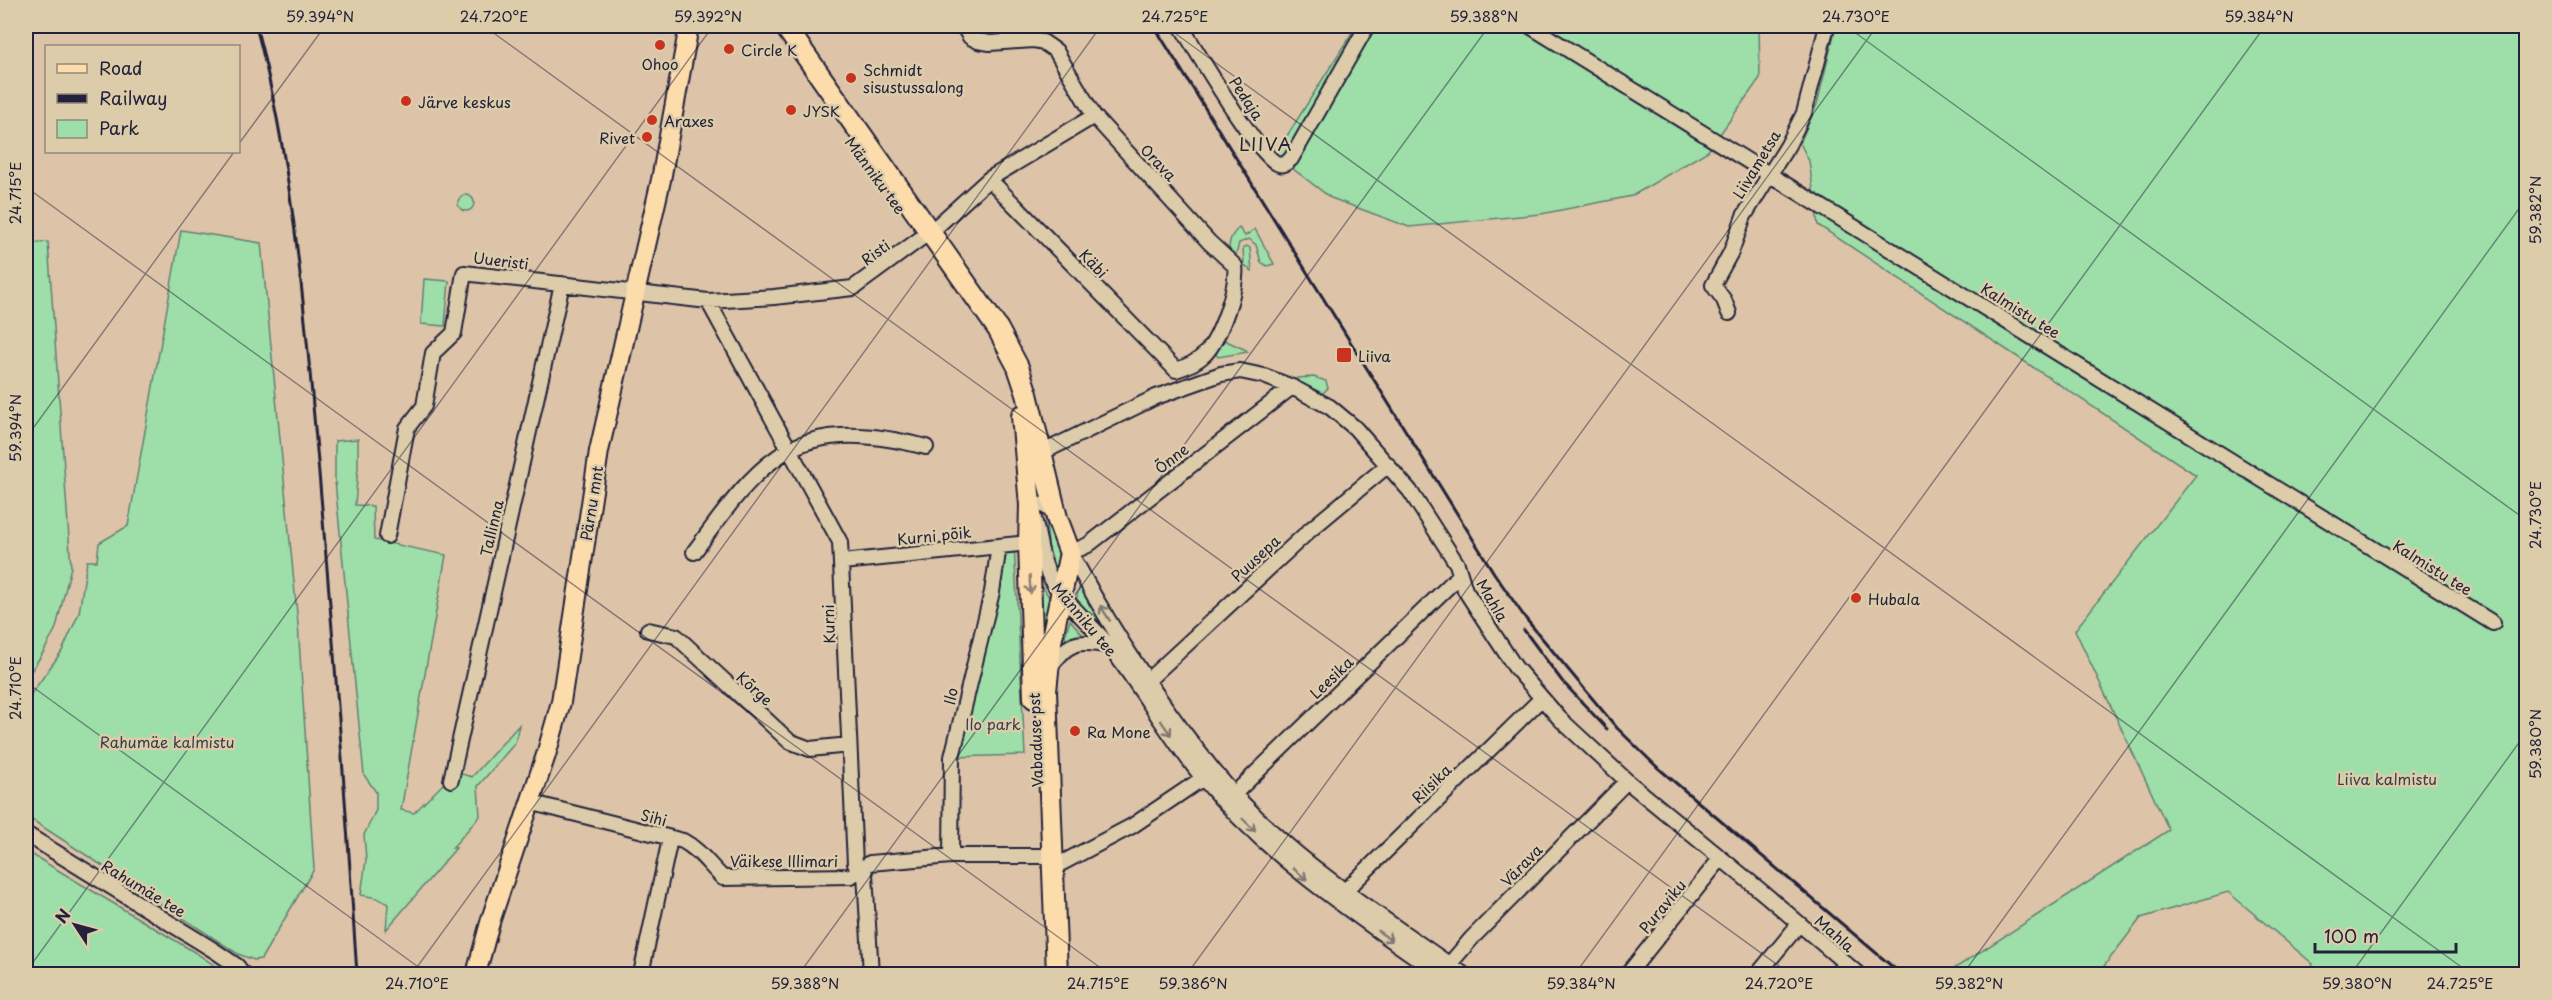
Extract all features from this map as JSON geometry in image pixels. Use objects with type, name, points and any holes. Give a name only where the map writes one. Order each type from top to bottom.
[{"type":"highway","name":"Männiku tee","points":[[769,26],[998,329],[1018,367],[1058,518],[1070,554]]},
{"type":"highway","name":"Männiku tee","points":[[785,26],[926,235],[1008,369],[1023,421],[1030,505]]},
{"type":"highway","name":"Vabaduse pst","points":[[1030,505],[1029,543],[1057,975]]},
{"type":"highway","name":"Vabaduse pst","points":[[1044,975],[1048,859],[1047,674],[1070,554]]},
{"type":"main road","name":"Pärnu mnt","points":[[476,975],[491,919],[546,755],[561,702],[599,451],[660,180],[688,26]]},
{"type":"street","name":"Orava","points":[[963,26],[970,37],[978,41],[990,43],[1033,40],[1043,42],[1056,51],[1094,117],[1204,236],[1235,266],[1234,289],[1213,341],[1205,354],[1193,363],[1176,369]]},
{"type":"street","name":"Pedaja","points":[[1181,26],[1268,157],[1278,164],[1284,164],[1291,159],[1366,26]]},
{"type":"street","name":"Kalmistu tee","points":[[1530,26],[2493,623]]},
{"type":"street","name":"Liivametsa","points":[[1729,313],[1724,300],[1713,285],[1731,252],[1744,216],[1770,176],[1804,112],[1827,26]]},
{"type":"street","name":"Risti","points":[[636,293],[708,301],[774,297],[853,288],[926,235],[989,179],[1094,117]]},
{"type":"street","name":"Käbi","points":[[989,179],[1176,369]]},
{"type":"street","name":"Uueristi","points":[[387,536],[407,428],[424,406],[433,353],[454,333],[464,273],[636,293]]},
{"type":"street","name":"Tallinna","points":[[451,780],[562,284]]},
{"type":"street","name":"Kurni","points":[[708,301],[840,542],[855,864],[865,874],[871,975]]},
{"type":"street","name":"Mahla","points":[[1041,453],[1131,408],[1221,374],[1240,371],[1264,376],[1292,387],[1329,407],[1355,428],[1402,480],[1457,564],[1466,590],[1496,638],[1515,667],[1541,699],[1627,781],[1857,975]]},
{"type":"street","name":"Õnne","points":[[1070,554],[1088,545],[1292,387]]},
{"type":"street","points":[[694,552],[755,477],[780,455],[791,450],[809,442],[847,435],[893,439],[926,447]]},
{"type":"street","name":"Puusepa","points":[[1149,680],[1310,530],[1388,465]]},
{"type":"street","points":[[1030,505],[1041,504],[1048,507],[1058,518]]},
{"type":"street","name":"Männiku tee","points":[[1030,505],[1037,524],[1045,565],[1063,595],[1109,646],[1133,680],[1230,798],[1314,885],[1443,971],[1462,975]]},
{"type":"street","name":"Kurni põik","points":[[842,561],[1029,543]]},
{"type":"street","name":"Ilo","points":[[951,856],[952,757],[992,592],[999,546]]},
{"type":"street","name":"Männiku tee","points":[[1070,554],[1208,774]]},
{"type":"street","name":"Leesika","points":[[1230,798],[1460,575]]},
{"type":"street","name":"Kõrge","points":[[648,630],[676,636],[789,741],[810,749],[849,745]]},
{"type":"street","points":[[1047,674],[1061,653],[1074,644],[1090,642],[1109,646]]},
{"type":"street","points":[[1133,680],[1149,680]]},
{"type":"street","name":"Riisika","points":[[1344,892],[1541,699]]},
{"type":"street","points":[[1048,859],[1060,864],[1132,826],[1208,774]]},
{"type":"street","name":"Värava","points":[[1443,971],[1627,781]]},
{"type":"street","name":"Männiku tee","points":[[1230,798],[1302,859],[1443,971]]},
{"type":"street","name":"Sihi","points":[[529,802],[670,838],[641,975]]},
{"type":"street","name":"Rahumäe tee","points":[[26,834],[215,951],[237,966],[243,975]]},
{"type":"street","name":"Väikese Illimari","points":[[670,838],[683,841],[698,849],[712,868],[723,878],[851,876],[870,863],[951,856],[1048,859]]},
{"type":"street","name":"Puraviku","points":[[1628,975],[1721,858]]},
{"type":"street","points":[[1758,975],[1799,924]]},
{"type":"green space","points":[[1356,26],[1759,26],[1760,78],[1708,151],[1632,196],[1541,214],[1409,227],[1331,198],[1275,155]]},
{"type":"green space","name":"Liiva kalmistu","points":[[1836,26],[2526,26],[2526,974],[2310,974],[2313,964],[2228,892],[2141,918],[2098,974],[1946,974],[2169,830],[2075,630],[2196,475],[1818,225],[1809,161],[1800,143],[1817,104]]},
{"type":"green space","points":[[466,195],[472,197],[474,203],[472,209],[466,211],[460,209],[458,203],[460,197]]},
{"type":"green space","points":[[1239,228],[1245,236],[1255,229],[1274,264],[1267,266],[1261,262],[1256,245],[1249,239],[1239,243],[1235,259],[1229,247],[1233,235]]},
{"type":"green space","name":"Rahumäe kalmistu","points":[[181,230],[261,243],[298,624],[314,869],[261,959],[254,960],[238,954],[26,816],[26,701],[62,651],[79,613],[87,561],[97,561],[99,543],[128,526]]},
{"type":"green space","points":[[48,242],[71,567],[56,628],[26,679],[26,244]]},
{"type":"green space","points":[[1247,246],[1250,248],[1252,271],[1244,265],[1243,248]]},
{"type":"green space","points":[[424,279],[449,281],[445,326],[421,324]]},
{"type":"green space","points":[[1224,340],[1248,352],[1218,357],[1216,354]]},
{"type":"green space","points":[[1314,377],[1326,381],[1328,388],[1322,394],[1295,383],[1297,378]]},
{"type":"green space","points":[[358,439],[355,505],[373,506],[374,540],[446,555],[401,810],[414,813],[455,772],[472,777],[519,725],[515,743],[478,786],[480,816],[452,848],[456,848],[386,930],[388,904],[377,898],[361,895],[366,860],[364,835],[376,810],[376,792],[364,775],[335,482],[335,441]]},
{"type":"green space","points":[[1045,514],[1058,547],[1059,566],[1054,568],[1049,552]]},
{"type":"green space","name":"Ilo park","points":[[1014,543],[1025,755],[952,757],[999,546]]},
{"type":"green space","points":[[1038,582],[1052,602],[1040,666]]},
{"type":"green space","points":[[1080,585],[1108,633],[1076,600]]},
{"type":"green space","points":[[1070,620],[1083,635],[1066,640],[1065,636]]},
{"type":"green space","points":[[26,851],[196,953],[227,974],[26,974]]},
{"type":"railway","points":[[256,26],[280,134],[303,297],[334,654],[357,974]]},
{"type":"railway","points":[[1154,26],[1494,573],[1526,619],[1617,728],[1657,767],[1901,974]]},
{"type":"railway","points":[[1524,630],[1562,681],[1607,729]]},
{"type":"place","name":"Ohoo","points":[[660,45]]},
{"type":"place","name":"Circle K","points":[[729,49]]},
{"type":"place","name":"Schmidt sisustussalong","points":[[851,78]]},
{"type":"place","name":"Järve keskus","points":[[406,101]]},
{"type":"place","name":"JYSK","points":[[791,110]]},
{"type":"place","name":"Araxes","points":[[652,120]]},
{"type":"place","name":"Rivet","points":[[647,137]]},
{"type":"place","name":"Liiva","points":[[1344,355]]},
{"type":"place","name":"Hubala","points":[[1856,598]]},
{"type":"place","name":"Ra Mone","points":[[1075,731]]},
{"type":"district","name":"LIIVA","points":[[1266,143]]}]
